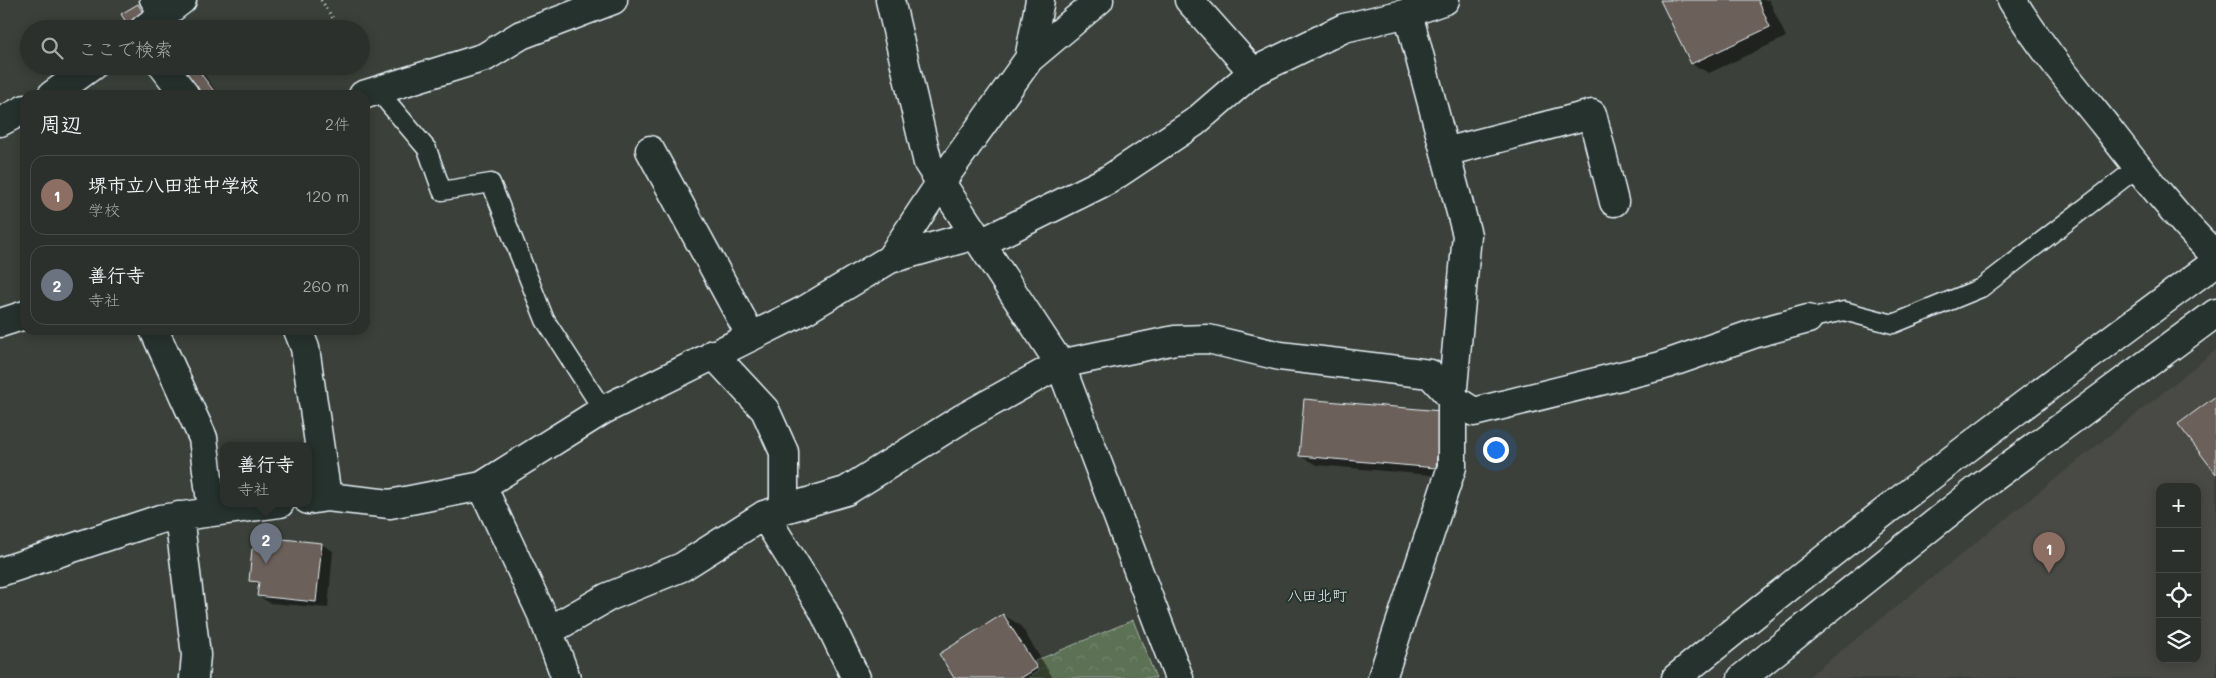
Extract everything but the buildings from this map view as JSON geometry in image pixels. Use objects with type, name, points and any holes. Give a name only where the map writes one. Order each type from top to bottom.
[{"type":"street","points":[[151,15],[182,0]]},
{"type":"street","points":[[371,93],[485,57],[521,35],[612,0]]},
{"type":"street","points":[[890,0],[928,163],[1060,364],[1179,678]]},
{"type":"street","points":[[1029,58],[1040,0]]},
{"type":"street","points":[[890,259],[1029,58],[1099,0]]},
{"type":"street","points":[[1188,0],[1253,72]]},
{"type":"street","points":[[300,335],[305,348],[318,498],[390,504],[482,486],[603,410],[805,310],[890,259],[978,239],[1108,180],[1195,122],[1253,72],[1344,28],[1408,12],[1445,0]]},
{"type":"street","points":[[2012,0],[2034,36],[2138,167],[2216,256]]},
{"type":"street","points":[[1382,678],[1452,467],[1452,398],[1467,235],[1408,12]]},
{"type":"street","points":[[59,90],[80,75]]},
{"type":"street","points":[[170,75],[180,90]]},
{"type":"street","points":[[0,122],[20,112]]},
{"type":"street","points":[[1445,152],[1592,114],[1614,202]]},
{"type":"street","points":[[650,150],[751,336]]},
{"type":"street","points":[[1676,678],[1808,570],[1946,463],[2216,262]]},
{"type":"street","points":[[1742,678],[1978,489],[2216,313]]},
{"type":"street","points":[[0,324],[20,316]]},
{"type":"street","points":[[549,631],[608,598],[682,566],[774,512],[846,491],[963,418],[1060,364],[1175,340],[1208,339],[1280,356],[1430,374],[1452,398],[1474,412],[1661,366],[1756,333],[1808,319]]},
{"type":"street","points":[[156,335],[202,438],[212,510]]},
{"type":"street","points":[[713,354],[765,410],[784,452],[774,512],[856,678]]},
{"type":"street","points":[[482,486],[549,631],[566,678]]},
{"type":"street","points":[[0,572],[160,519],[241,507]]},
{"type":"street","points":[[179,516],[196,655],[194,678]]},
{"type":"lane","points":[[371,93],[427,150],[442,192],[491,183],[545,320],[603,410]]},
{"type":"lane","points":[[1808,319],[1844,311],[1893,324],[1981,288],[2138,167]]},
{"type":"path","points":[[321,0],[334,20]]},
{"type":"shaded area","points":[[2216,350],[2216,678],[1807,678]]},
{"type":"green space","points":[[1133,620],[1156,678],[1028,678],[1038,671],[1035,661]]},
{"type":"place","name":"善行寺","points":[[266,564]]},
{"type":"place","name":"堺市立八田荘中学校","points":[[2049,573]]},
{"type":"district","name":"八田北町","points":[[1317,595]]}]
